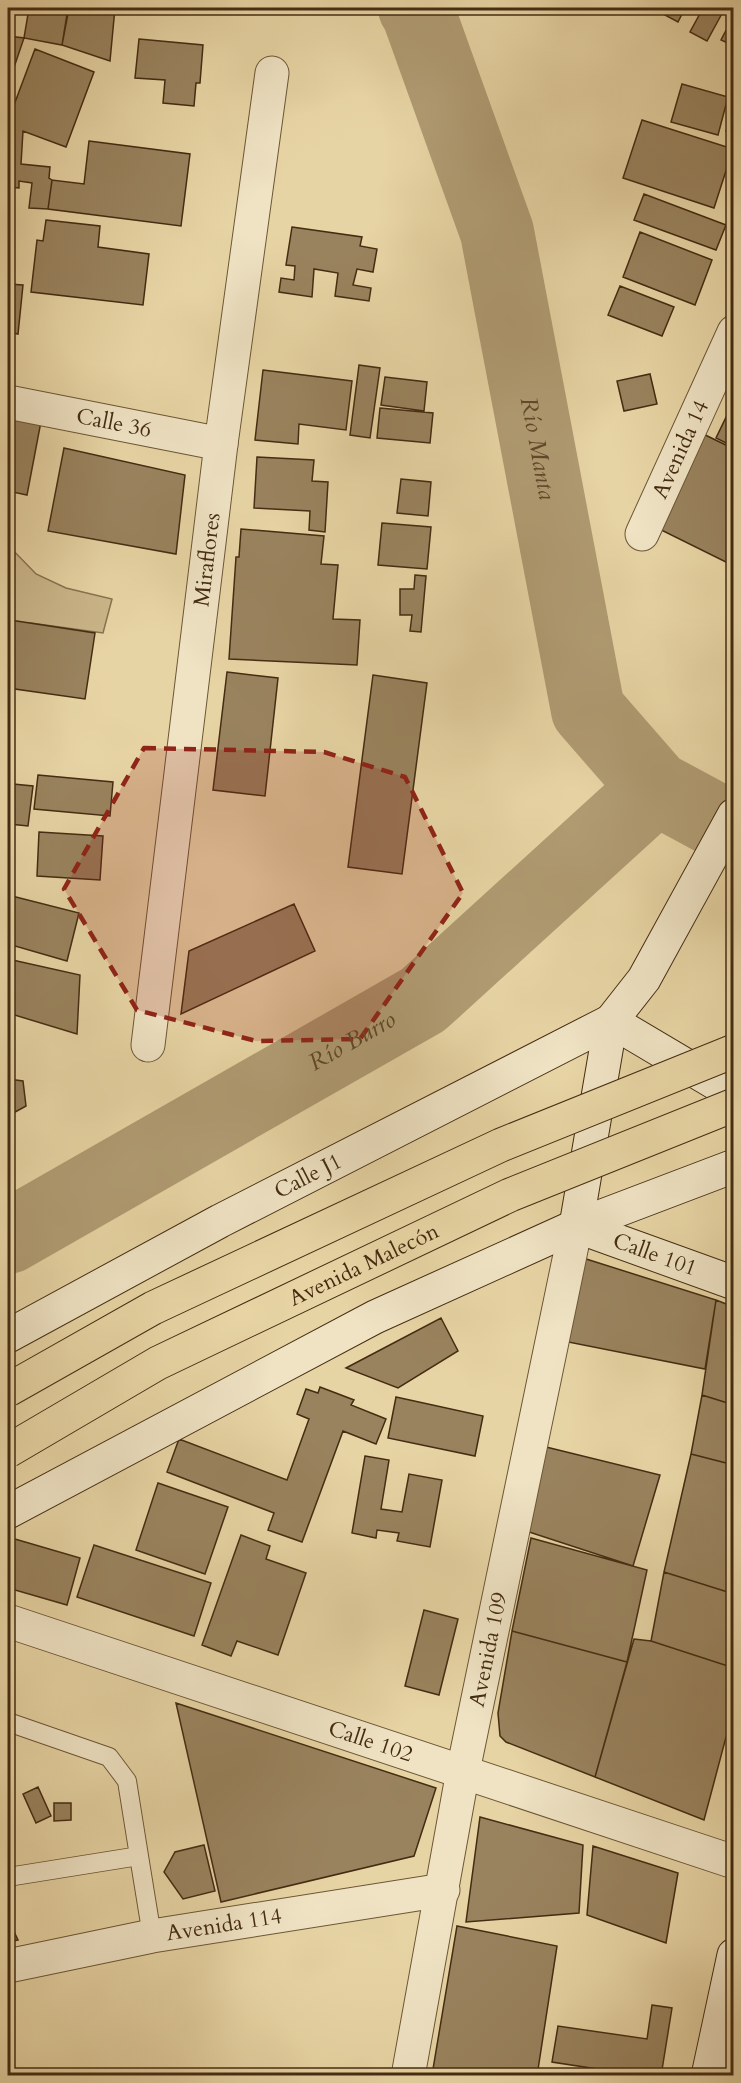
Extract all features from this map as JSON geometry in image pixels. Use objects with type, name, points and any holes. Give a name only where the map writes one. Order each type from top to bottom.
[{"type":"main road","points":[[8,1390],[153,1308],[490,1150],[734,1051]]},
{"type":"main road","name":"Avenida Malecón","points":[[8,1451],[169,1358],[510,1195],[734,1105]]},
{"type":"street","name":"Miraflores","points":[[148,1045],[221,444],[272,73]]},
{"type":"street","name":"Avenida 14","points":[[642,534],[734,332]]},
{"type":"street","name":"Calle 36","points":[[8,402],[221,444]]},
{"type":"street","points":[[734,815],[644,979],[611,1021],[734,1094]]},
{"type":"street","name":"Avenida 109","points":[[408,2076],[463,1771],[576,1226],[611,1021]]},
{"type":"street","name":"Calle J1","points":[[8,1336],[220,1221],[611,1021]]},
{"type":"street","points":[[8,1512],[375,1317],[576,1226],[734,1166]]},
{"type":"street","name":"Calle 101","points":[[576,1226],[734,1283]]},
{"type":"street","name":"Calle 102","points":[[8,1621],[734,1862]]},
{"type":"street","name":"Avenida 114","points":[[8,1966],[152,1936],[443,1890]]},
{"type":"street","points":[[708,2076],[734,1955]]},
{"type":"lane","points":[[8,1722],[109,1757],[128,1781],[152,1936]]},
{"type":"lane","points":[[8,1877],[140,1856]]},
{"type":"highlighted area","points":[[144,748],[324,752],[405,777],[463,893],[360,1039],[256,1041],[137,1010],[64,889]]},
{"type":"shaded area","points":[[8,545],[36,574],[66,588],[112,599],[103,633],[31,623],[8,623]]},
{"type":"building","points":[[29,8],[68,8],[62,45],[24,38]]},
{"type":"building","points":[[69,8],[115,8],[110,61],[62,45]]},
{"type":"building","points":[[652,8],[685,8],[678,22]]},
{"type":"building","points":[[703,8],[725,8],[707,41],[690,32]]},
{"type":"building","points":[[734,15],[734,46],[721,40]]},
{"type":"building","points":[[8,36],[24,38],[8,85]]},
{"type":"building","points":[[139,39],[203,45],[200,83],[196,83],[194,106],[163,103],[165,80],[135,78]]},
{"type":"building","points":[[35,49],[94,72],[66,147],[23,131],[21,164],[50,167],[49,178],[52,180],[48,209],[29,208],[32,183],[19,181],[19,188],[8,187],[8,121]]},
{"type":"building","points":[[682,84],[728,97],[718,135],[671,122]]},
{"type":"building","points":[[734,112],[734,134],[726,131]]},
{"type":"building","points":[[642,120],[733,149],[714,208],[623,178]]},
{"type":"building","points":[[89,141],[190,154],[181,226],[48,209],[52,180],[84,184]]},
{"type":"building","points":[[644,194],[726,225],[716,250],[634,220]]},
{"type":"building","points":[[46,220],[100,226],[98,247],[149,254],[143,305],[31,292],[37,240],[43,241]]},
{"type":"building","points":[[292,227],[362,237],[360,246],[377,249],[373,272],[357,269],[353,285],[371,288],[369,301],[335,296],[338,273],[314,269],[312,297],[279,292],[281,278],[294,280],[295,266],[286,265]]},
{"type":"building","points":[[640,232],[712,260],[695,305],[623,277]]},
{"type":"building","points":[[8,284],[23,285],[18,334],[8,332]]},
{"type":"building","points":[[620,286],[674,307],[662,336],[608,315]]},
{"type":"building","points":[[359,365],[380,368],[370,438],[350,435]]},
{"type":"building","points":[[263,370],[352,381],[346,430],[299,424],[298,444],[255,440]]},
{"type":"building","points":[[650,374],[657,404],[624,411],[617,381]]},
{"type":"building","points":[[385,377],[427,382],[424,411],[381,405]]},
{"type":"building","points":[[8,405],[43,411],[27,495],[8,491]]},
{"type":"building","points":[[731,407],[734,408],[734,447],[716,438]]},
{"type":"building","points":[[380,408],[433,413],[430,443],[377,438]]},
{"type":"building","points":[[693,429],[734,449],[734,566],[647,523]]},
{"type":"building","points":[[64,448],[185,475],[176,554],[48,531]]},
{"type":"building","points":[[257,457],[314,460],[312,481],[328,482],[325,532],[309,530],[310,511],[254,508]]},
{"type":"building","points":[[401,479],[431,482],[428,516],[397,513]]},
{"type":"building","points":[[382,523],[431,527],[427,569],[378,565]]},
{"type":"building","points":[[241,529],[324,536],[321,564],[338,565],[333,619],[360,620],[357,665],[229,659],[236,557],[239,557]]},
{"type":"building","points":[[415,575],[426,576],[421,632],[410,631],[412,615],[400,615],[400,589],[414,589]]},
{"type":"building","points":[[10,620],[95,633],[85,699],[8,688]]},
{"type":"building","points":[[227,672],[278,678],[265,796],[213,790]]},
{"type":"building","points":[[373,675],[427,683],[402,874],[348,867]]},
{"type":"building","points":[[38,775],[113,782],[110,816],[34,809]]},
{"type":"building","points":[[13,784],[33,786],[28,826],[9,824]]},
{"type":"building","points":[[39,832],[103,836],[100,880],[37,876]]},
{"type":"building","points":[[8,895],[79,913],[67,961],[8,944]]},
{"type":"building","points":[[294,904],[315,951],[181,1014],[189,951]]},
{"type":"building","points":[[8,959],[80,975],[77,1034],[8,1013]]},
{"type":"building","points":[[8,1079],[23,1081],[26,1106],[8,1116]]},
{"type":"building","points":[[583,1258],[716,1300],[705,1369],[563,1341]]},
{"type":"building","points":[[716,1300],[734,1307],[734,1405],[702,1395]]},
{"type":"building","points":[[441,1318],[458,1351],[398,1388],[346,1368]]},
{"type":"building","points":[[320,1387],[354,1400],[351,1405],[386,1419],[376,1444],[343,1431],[302,1542],[268,1530],[274,1513],[167,1472],[179,1439],[287,1480],[309,1419],[297,1414],[306,1389],[318,1393]]},
{"type":"building","points":[[702,1395],[734,1405],[734,1465],[691,1454]]},
{"type":"building","points":[[396,1397],[483,1416],[475,1456],[388,1438]]},
{"type":"building","points":[[538,1445],[660,1475],[633,1566],[523,1530]]},
{"type":"building","points":[[691,1454],[734,1465],[734,1594],[664,1572]]},
{"type":"building","points":[[365,1456],[389,1460],[381,1509],[402,1512],[409,1474],[442,1480],[430,1547],[397,1541],[399,1533],[377,1530],[376,1538],[352,1533]]},
{"type":"building","points":[[158,1483],[228,1507],[205,1574],[136,1550]]},
{"type":"building","points":[[241,1535],[270,1546],[266,1559],[306,1573],[278,1655],[237,1641],[231,1656],[202,1645]]},
{"type":"building","points":[[8,1537],[80,1558],[67,1605],[8,1588]]},
{"type":"building","points":[[531,1538],[647,1570],[627,1662],[512,1631]]},
{"type":"building","points":[[94,1545],[211,1583],[194,1636],[77,1597]]},
{"type":"building","points":[[664,1572],[734,1594],[734,1668],[651,1641]]},
{"type":"building","points":[[424,1610],[458,1619],[439,1695],[405,1686]]},
{"type":"building","points":[[512,1631],[627,1662],[595,1777],[506,1742],[500,1736],[498,1713]]},
{"type":"building","points":[[634,1639],[651,1641],[734,1668],[734,1707],[704,1820],[595,1777]]},
{"type":"building","points":[[176,1703],[436,1788],[414,1856],[221,1902]]},
{"type":"building","points":[[38,1787],[51,1816],[36,1823],[23,1794]]},
{"type":"building","points":[[54,1803],[71,1803],[71,1820],[54,1821]]},
{"type":"building","points":[[480,1817],[583,1845],[579,1913],[466,1922]]},
{"type":"building","points":[[204,1845],[215,1891],[183,1899],[164,1872],[175,1852]]},
{"type":"building","points":[[593,1846],[678,1873],[666,1943],[587,1915]]},
{"type":"building","points":[[8,1919],[18,1940],[8,1942]]},
{"type":"building","points":[[457,1926],[557,1946],[537,2076],[432,2075]]},
{"type":"building","points":[[652,2005],[672,2008],[661,2076],[643,2076],[552,2062],[558,2026],[647,2039]]},
{"type":"waterway","name":"Río Manta","points":[[415,8],[497,232],[588,710],[656,788],[734,830]]},
{"type":"waterway","name":"Río Burro","points":[[8,1237],[423,1000],[656,788]]}]
